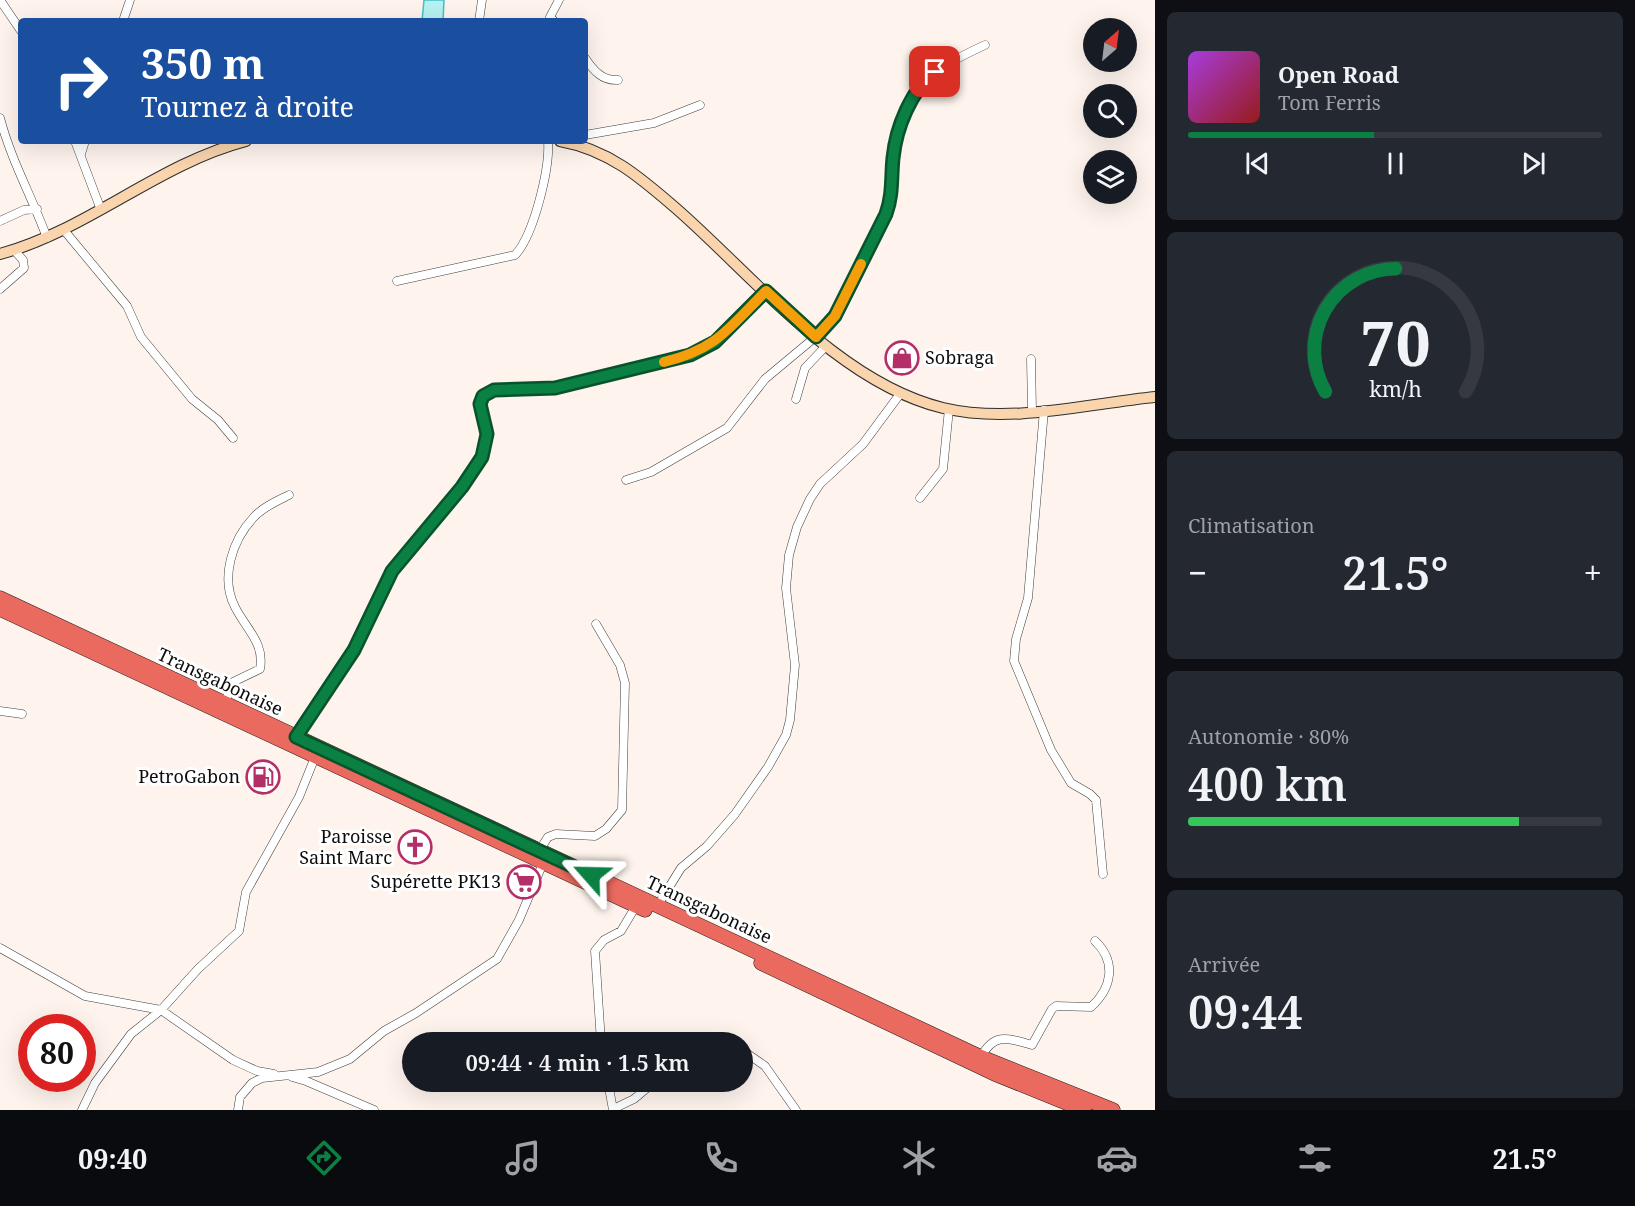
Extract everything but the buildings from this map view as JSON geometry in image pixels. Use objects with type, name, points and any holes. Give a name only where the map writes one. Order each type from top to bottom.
[{"type":"highway","name":"Transgabonaise","points":[[0,598],[296,737],[636,906],[995,1074],[1084,1110]]},
{"type":"highway","name":"Transgabonaise","points":[[0,609],[315,757],[541,857],[658,905],[981,1057],[1060,1091],[1113,1110]]},
{"type":"street","points":[[0,0],[18,27]]},
{"type":"street","points":[[124,18],[130,0]]},
{"type":"street","points":[[479,18],[482,0]]},
{"type":"street","points":[[551,18],[559,0]]},
{"type":"street","points":[[626,480],[651,472],[727,428],[765,379],[816,337],[835,316],[886,214],[892,197],[893,156],[908,105],[915,91],[935,72],[986,45]]},
{"type":"street","points":[[588,62],[597,74],[611,80],[618,80]]},
{"type":"street","points":[[588,134],[654,123],[700,105]]},
{"type":"street","points":[[0,118],[23,184],[37,209],[47,238]]},
{"type":"street","points":[[76,144],[100,210]]},
{"type":"street","points":[[81,154],[84,144]]},
{"type":"street","points":[[0,254],[47,238],[186,162],[237,144]]},
{"type":"street","points":[[397,281],[515,255],[527,238],[548,158],[548,144]]},
{"type":"street","points":[[579,144],[600,152],[635,173],[716,243],[826,346],[861,372],[900,394],[948,409],[978,414],[1044,410],[1155,397]]},
{"type":"street","points":[[0,221],[24,210],[37,209]]},
{"type":"street","points":[[63,229],[127,306],[141,337],[192,399],[218,420],[233,438]]},
{"type":"street","points":[[0,289],[24,268],[23,260],[14,250]]},
{"type":"street","points":[[296,737],[354,650],[392,571],[462,487],[482,457],[487,434],[480,404],[483,396],[494,390],[555,388],[690,355],[715,342],[766,291]]},
{"type":"street","points":[[796,399],[805,368],[826,346]]},
{"type":"street","points":[[1031,358],[1032,411]]},
{"type":"street","points":[[658,905],[681,868],[707,846],[735,814],[768,767],[786,735],[790,720],[795,665],[786,588],[789,555],[797,526],[820,484],[863,444],[900,394]]},
{"type":"street","points":[[920,498],[943,469],[948,409]]},
{"type":"street","points":[[1044,410],[1028,598],[1024,621],[1016,639],[1014,661],[1051,750],[1071,783],[1096,801],[1103,874]]},
{"type":"street","points":[[224,704],[232,682],[260,669],[262,659],[255,637],[234,606],[226,573],[229,562],[254,516],[289,495]]},
{"type":"street","points":[[238,1110],[240,1098],[252,1083],[262,1078],[318,1072],[350,1059],[384,1031],[416,1013],[497,959],[519,920],[548,837],[556,834],[595,836],[606,830],[622,810],[625,682],[620,665],[596,624]]},
{"type":"street","points":[[0,711],[22,714]]},
{"type":"street","points":[[82,1110],[111,1060],[132,1034],[160,1011],[198,969],[239,931],[246,892],[299,797],[315,757]]},
{"type":"street","points":[[600,1032],[595,951],[604,940],[621,931],[636,906]]},
{"type":"street","points":[[981,1057],[988,1044],[995,1040],[1009,1040],[1032,1045],[1052,1009],[1056,1006],[1091,1007],[1096,1003],[1110,974],[1110,963],[1106,951],[1095,940]]},
{"type":"street","points":[[0,948],[86,996],[160,1011],[233,1060],[258,1071],[306,1081],[374,1110]]},
{"type":"street","points":[[753,1058],[765,1066],[796,1110]]},
{"type":"street","points":[[610,1092],[614,1109],[642,1092]]},
{"type":"water","points":[[424,0],[444,0],[443,18],[422,18]]},
{"type":"slow traffic","points":[[664,362],[690,355],[715,342],[766,291],[816,337],[835,316],[861,264]]},
{"type":"place","name":"Sobraga","points":[[902,358]]},
{"type":"place","name":"PetroGabon","points":[[263,777]]},
{"type":"place","name":"Paroisse Saint Marc","points":[[415,847]]},
{"type":"place","name":"Supérette PK13","points":[[524,882]]},
{"type":"route","points":[[591,875],[296,737],[354,650],[392,571],[462,487],[482,457],[487,434],[480,404],[483,396],[494,390],[555,388],[690,355],[715,342],[766,291],[816,337],[835,316],[886,214],[892,197],[893,156],[908,105],[915,91],[935,72]]}]
